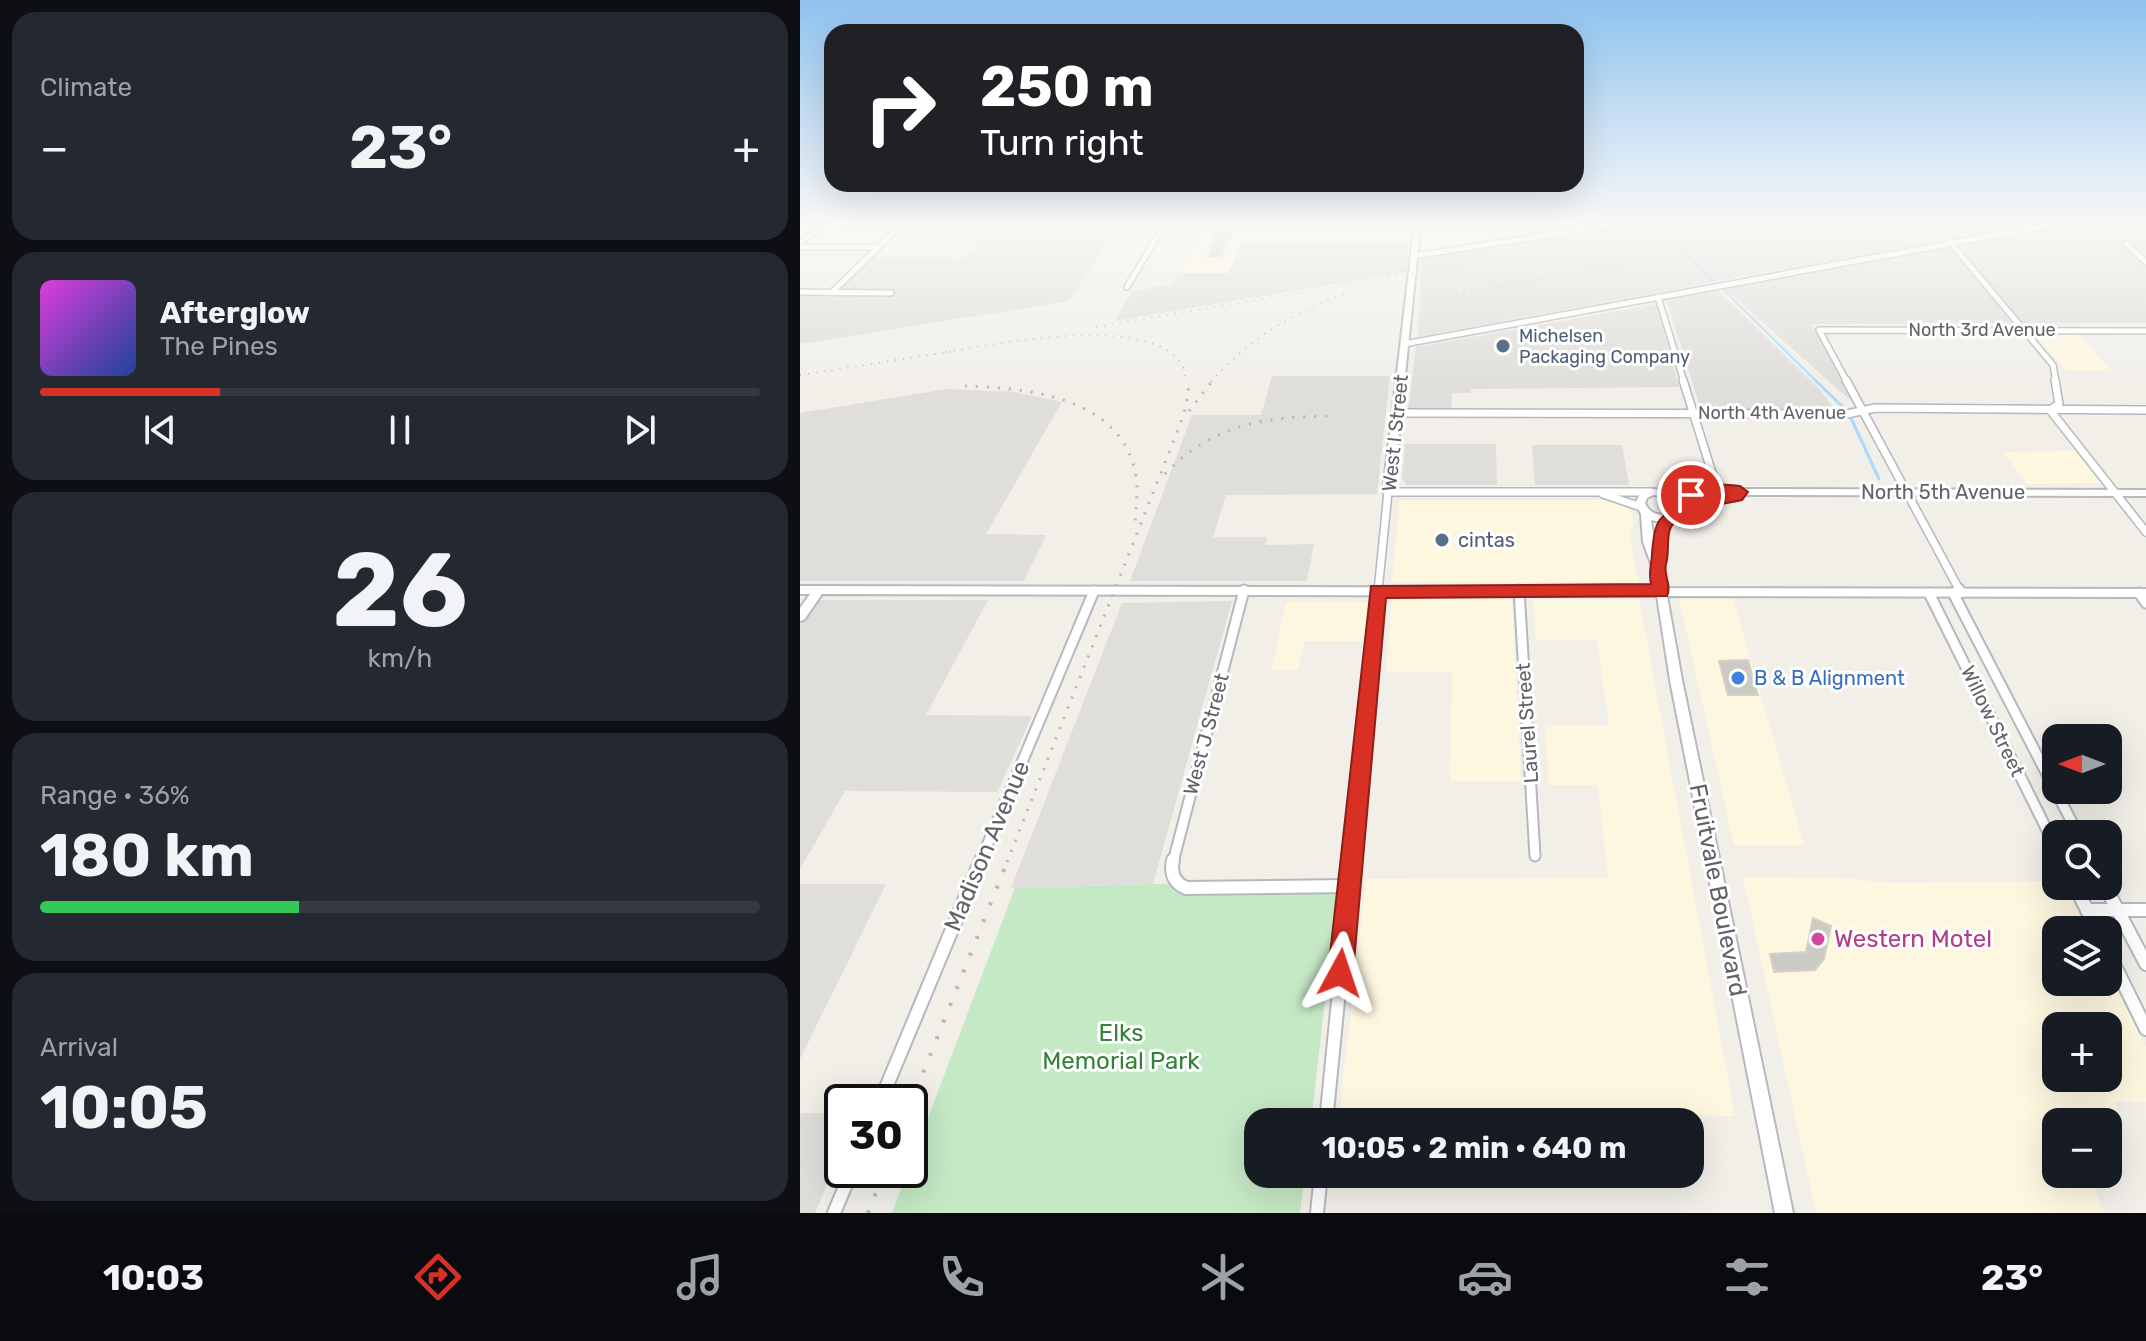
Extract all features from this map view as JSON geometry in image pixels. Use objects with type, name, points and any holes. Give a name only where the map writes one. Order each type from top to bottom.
[{"type":"street","points":[[832,292],[848,277]]},
{"type":"street","points":[[1127,287],[1133,277]]},
{"type":"street","name":"West I Street","points":[[1327,1108],[1412,277]]},
{"type":"street","points":[[1404,344],[1766,277]]},
{"type":"street","points":[[1979,277],[2053,365],[2059,404],[2050,410],[2146,532]]},
{"type":"street","points":[[800,292],[891,293]]},
{"type":"street","points":[[1658,297],[1717,489]]},
{"type":"street","name":"North 3rd Avenue","points":[[1819,330],[2146,331]]},
{"type":"street","name":"Willow Street","points":[[1819,330],[1907,491],[2071,820]]},
{"type":"street","name":"North 4th Avenue","points":[[1397,413],[1847,414],[1875,408],[2146,410]]},
{"type":"street","name":"North 5th Avenue","points":[[1668,494],[1690,496],[1717,489],[1740,492],[2146,493]]},
{"type":"street","points":[[1388,492],[1590,492],[1651,492],[1668,494],[1679,505],[1673,515],[1644,510],[1625,499],[1590,492]]},
{"type":"street","points":[[1644,510],[1641,500],[1651,492]]},
{"type":"street","name":"North 5th Avenue","points":[[1673,515],[1696,503],[1736,496],[1740,492]]},
{"type":"street","name":"Fruitvale Boulevard","points":[[1644,510],[1784,1213]]},
{"type":"street","name":"Fruitvale Boulevard","points":[[1657,566],[1661,558],[1661,530],[1673,515]]},
{"type":"street","points":[[800,590],[1519,590],[2144,596]]},
{"type":"street","points":[[800,617],[819,590]]},
{"type":"street","name":"West J Street","points":[[1244,590],[1171,868],[1174,879],[1179,886],[1186,888],[1348,886]]},
{"type":"street","name":"Laurel Street","points":[[1519,590],[1535,856]]},
{"type":"street","name":"Madison Avenue","points":[[888,1084],[1094,591]]},
{"type":"street","name":"Willow Street","points":[[1929,593],[2042,820]]},
{"type":"street","points":[[2082,900],[2090,916]]},
{"type":"street","points":[[2112,900],[2146,964]]},
{"type":"street","points":[[2087,910],[2146,910]]},
{"type":"street","points":[[2122,980],[2146,1029]]},
{"type":"street","points":[[834,1213],[844,1188]]},
{"type":"street","points":[[1317,1213],[1320,1188]]},
{"type":"shaded area","points":[[854,277],[1085,277],[1069,301],[800,344],[800,293],[837,293]]},
{"type":"shaded area","points":[[1177,277],[1379,277],[1114,321],[1133,291],[1173,284]]},
{"type":"shaded area","points":[[1421,277],[1741,277],[1418,337]]},
{"type":"shaded area","points":[[1777,277],[2146,277],[2146,323],[1812,324],[1851,401],[1724,288]]},
{"type":"shaded area","points":[[1717,289],[1820,390],[1835,410],[1701,410],[1666,298]]},
{"type":"shaded area","points":[[1657,304],[1679,387],[1471,389],[1471,393],[1452,393],[1451,409],[1408,409],[1416,347]]},
{"type":"shaded area","points":[[2034,333],[2077,333],[2112,371],[2066,371]]},
{"type":"shaded area","points":[[1272,376],[1390,376],[1377,494],[1226,495],[1213,537],[1267,537],[1266,545],[1314,544],[1307,581],[1130,581],[1192,415],[1261,415]]},
{"type":"shaded area","points":[[947,389],[1014,392],[1062,402],[986,534],[1046,535],[1024,581],[800,581],[800,413]]},
{"type":"shaded area","points":[[1405,444],[1496,444],[1497,485],[1406,485],[1402,478]]},
{"type":"shaded area","points":[[1532,445],[1622,445],[1629,485],[1535,485]]},
{"type":"shaded area","points":[[2075,451],[2100,483],[2027,484],[2004,452]]},
{"type":"shaded area","points":[[1400,500],[1614,500],[1631,510],[1634,522],[1630,535],[1638,583],[1392,582]]},
{"type":"shaded area","points":[[1679,598],[1733,598],[1804,845],[1734,845]]},
{"type":"shaded area","points":[[1512,599],[1521,781],[1450,781],[1452,672],[1386,672],[1392,600]]},
{"type":"shaded area","points":[[1533,599],[1639,599],[1735,1116],[1704,1115],[1704,1108],[1340,1108],[1366,879],[1608,878],[1598,785],[1549,785],[1545,725],[1609,725],[1597,640],[1536,640]]},
{"type":"shaded area","points":[[816,600],[988,600],[926,715],[1032,716],[997,792],[845,791],[800,869],[800,623]]},
{"type":"shaded area","points":[[1232,601],[1153,884],[1011,888],[1122,603]]},
{"type":"shaded area","points":[[1286,602],[1370,602],[1366,641],[1304,641],[1298,670],[1272,670]]},
{"type":"shaded area","points":[[1743,877],[1842,878],[1889,883],[2042,881],[2042,900],[2072,900],[2080,916],[2042,916],[2042,996],[2120,996],[2146,1047],[2146,1101],[2115,1102],[2118,1108],[2042,1108],[2042,1188],[2094,1188],[2104,1213],[1816,1213]]},
{"type":"shaded area","points":[[800,884],[886,884],[800,1059]]},
{"type":"shaded area","points":[[800,1113],[824,1113],[826,1188],[815,1213],[800,1213]]},
{"type":"green space","name":"Elks Memorial Park","points":[[1339,879],[1313,1108],[1244,1108],[1244,1188],[1303,1188],[1300,1213],[892,1213],[901,1188],[928,1188],[928,1118],[1015,888]]},
{"type":"building","name":"B & B Alignment","points":[[1748,660],[1758,695],[1728,695],[1719,661]]},
{"type":"building","name":"Western Motel","points":[[1813,918],[1831,926],[1824,959],[1815,970],[1774,972],[1770,954],[1806,952]]},
{"type":"waterway","points":[[1709,277],[1714,281]]},
{"type":"waterway","points":[[1724,290],[1817,382]]},
{"type":"waterway","points":[[1815,380],[1846,410]]},
{"type":"waterway","points":[[1851,418],[1879,479]]},
{"type":"railway","points":[[1096,327],[1395,277]]},
{"type":"railway","points":[[1448,296],[1557,277]]},
{"type":"railway","points":[[1211,382],[1240,353],[1272,329],[1346,293]]},
{"type":"railway","points":[[946,352],[1070,336],[1138,339],[1164,349],[1181,364],[1186,382]]},
{"type":"railway","points":[[800,375],[954,351]]},
{"type":"railway","points":[[1007,862],[1183,417],[1189,392],[1186,380]]},
{"type":"railway","points":[[1189,411],[1213,380]]},
{"type":"railway","points":[[965,386],[1020,390],[1048,396],[1075,404],[1098,417],[1118,434],[1131,457],[1137,487],[1135,524]]},
{"type":"railway","points":[[1165,474],[1202,444],[1241,426],[1284,418],[1332,416]]},
{"type":"railway","points":[[919,1084],[1008,860]]},
{"type":"railway","points":[[868,1213],[878,1188]]},
{"type":"place","name":"Michelsen Packaging Company","points":[[1503,346]]},
{"type":"place","name":"cintas","points":[[1442,540]]},
{"type":"place","name":"B & B Alignment","points":[[1738,678]]},
{"type":"place","name":"Western Motel","points":[[1818,939]]},
{"type":"route","points":[[1340,973],[1378,591],[1661,591],[1657,566],[1661,558],[1659,543],[1661,530],[1669,518],[1696,503],[1736,496],[1740,492],[1717,489],[1691,495]]}]
